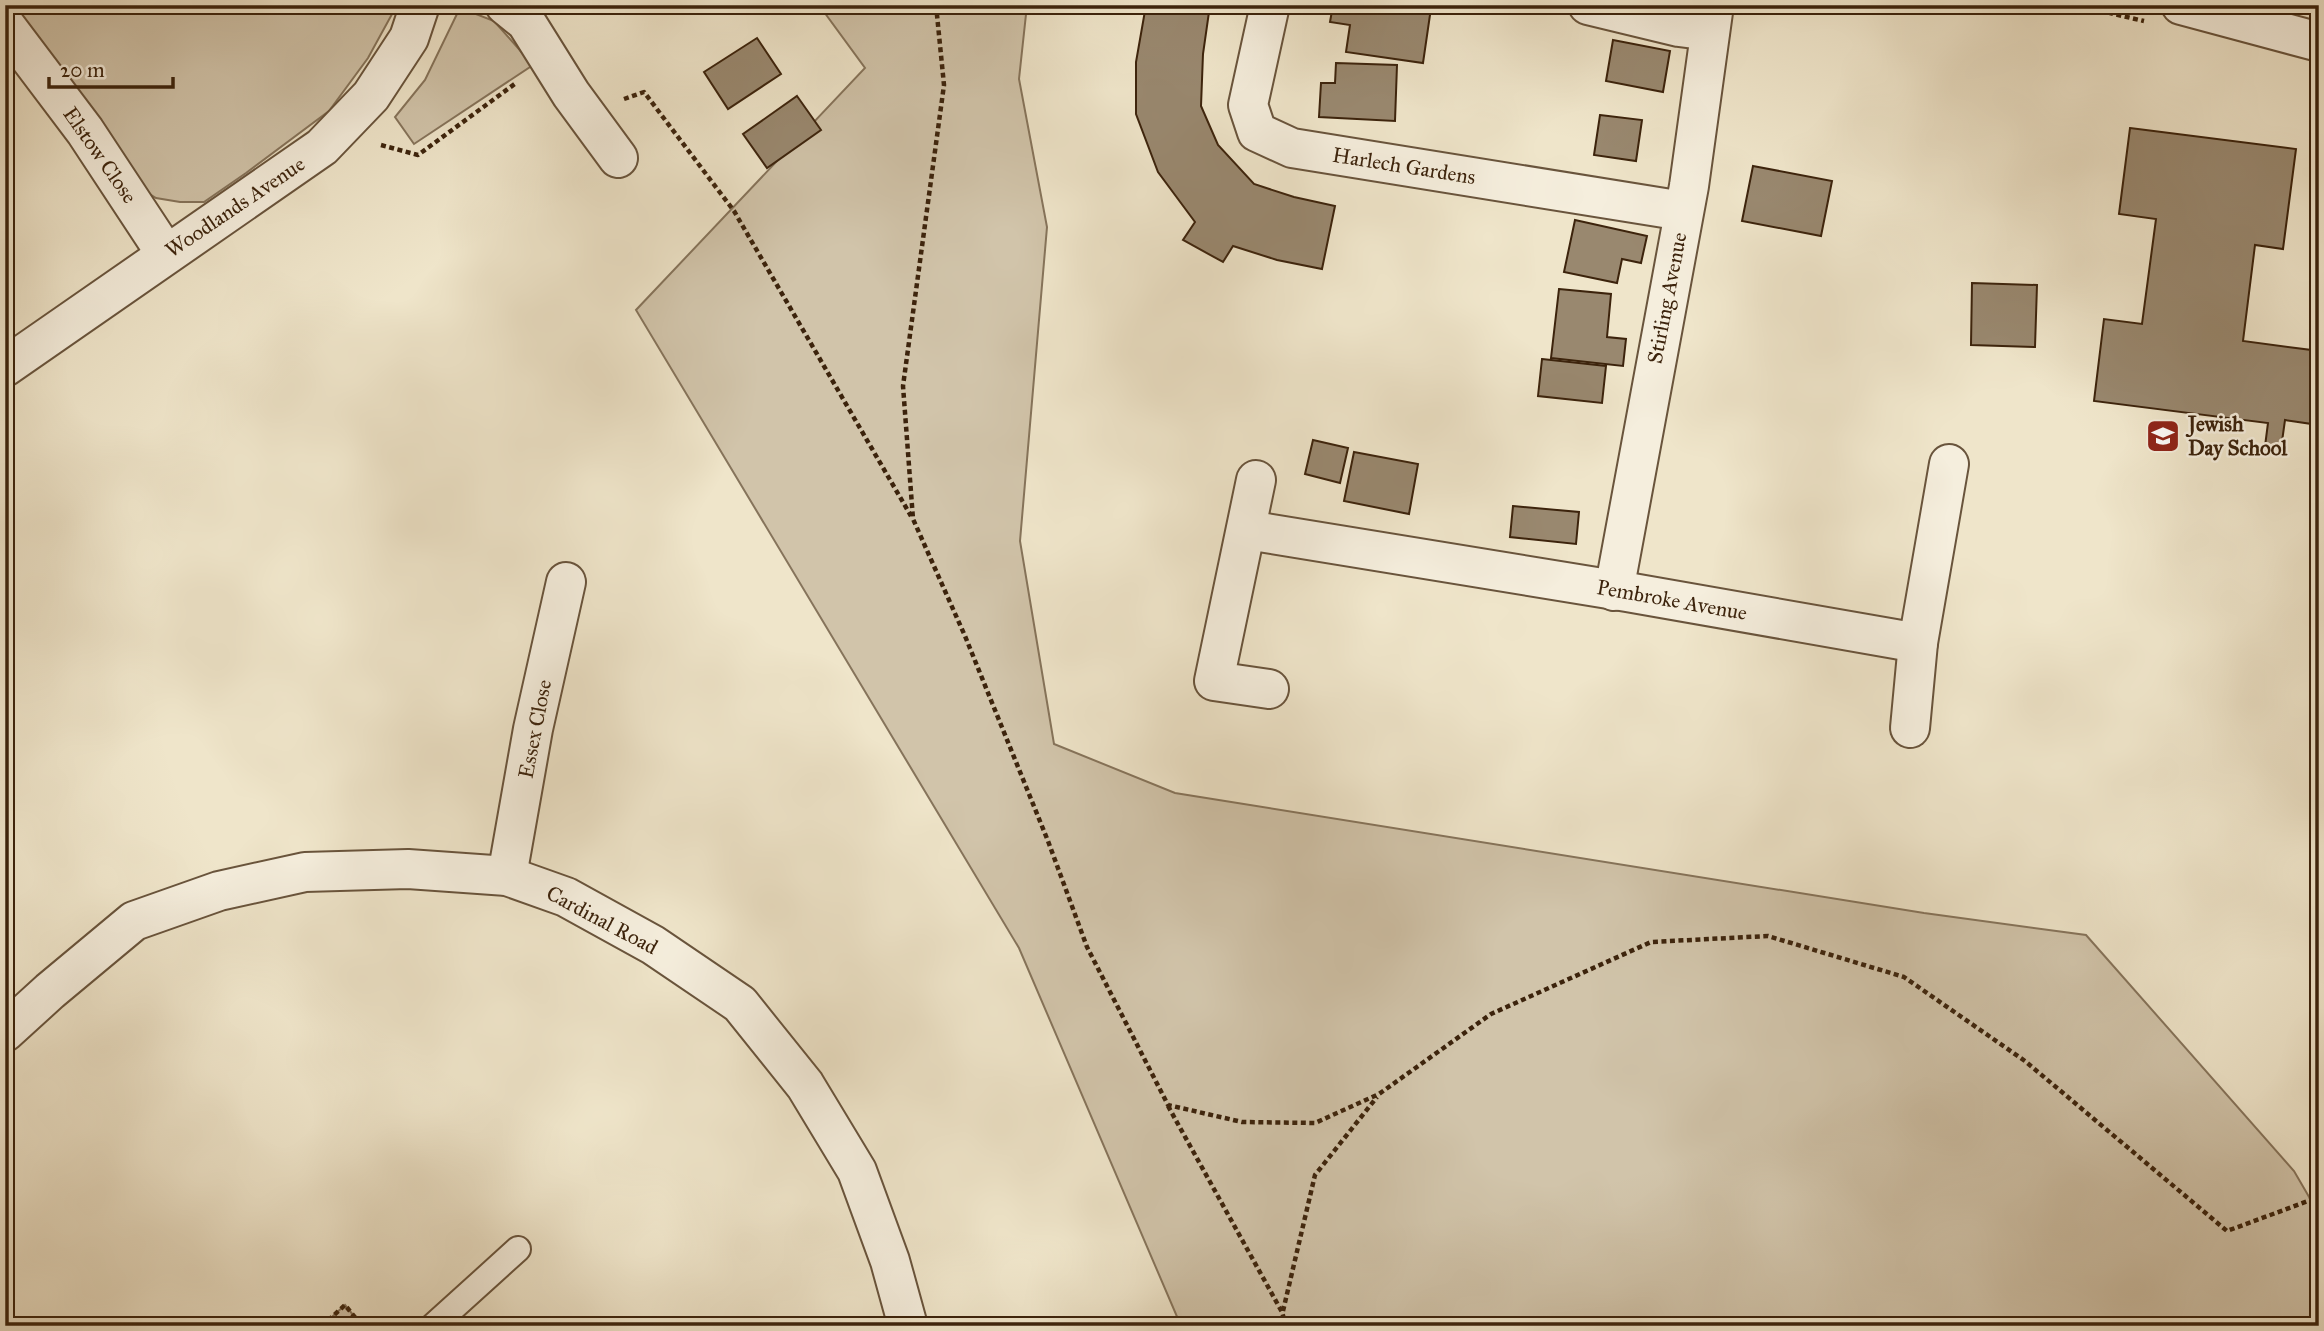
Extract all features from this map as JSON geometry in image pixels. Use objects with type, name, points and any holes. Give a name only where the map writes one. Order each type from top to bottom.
[{"type":"street","name":"Woodlands Avenue","points":[[5,367],[322,147],[371,96],[409,38],[420,5]]},
{"type":"street","points":[[505,5],[527,22],[571,94],[618,158]]},
{"type":"street","name":"Harlech Gardens","points":[[1270,5],[1248,105],[1257,132],[1292,148],[1683,211]]},
{"type":"street","points":[[1588,5],[1679,27],[1712,18]]},
{"type":"street","points":[[2181,5],[2319,42]]},
{"type":"street","name":"Stirling Avenue","points":[[1614,591],[1689,186],[1712,18]]},
{"type":"street","name":"Elstow Close","points":[[5,25],[85,131],[166,254]]},
{"type":"street","points":[[1910,728],[1918,643],[1949,464]]},
{"type":"street","points":[[1256,480],[1214,681],[1269,689]]},
{"type":"street","name":"Pembroke Avenue","points":[[1247,530],[1918,643]]},
{"type":"street","name":"Essex Close","points":[[507,876],[533,729],[566,582]]},
{"type":"street","name":"Cardinal Road","points":[[5,1032],[134,921],[219,891],[305,872],[408,869],[507,876],[566,897],[653,945],[740,1004],[806,1085],[857,1171],[890,1261],[908,1326]]},
{"type":"lane","points":[[433,1326],[518,1250]]},
{"type":"path","points":[[913,519],[902,386],[944,85],[936,5]]},
{"type":"path","points":[[375,143],[418,155],[549,58]]},
{"type":"path","points":[[618,101],[644,92],[734,211],[913,519],[970,648],[1048,841],[1087,947],[1168,1105],[1282,1312],[1286,1326]]},
{"type":"path","points":[[1168,1105],[1242,1122],[1315,1124],[1379,1094],[1491,1014],[1651,942],[1768,936],[1904,978],[2025,1061],[2227,1231],[2319,1197]]},
{"type":"path","points":[[1282,1312],[1315,1175],[1379,1094]]},
{"type":"path","points":[[322,1326],[345,1306],[362,1326]]},
{"type":"shaded area","points":[[12,5],[397,5],[368,58],[329,111],[204,202],[180,202],[156,198],[137,186],[68,82]]},
{"type":"shaded area","points":[[819,5],[1027,5],[1019,79],[1047,227],[1020,541],[1054,744],[1175,793],[1924,913],[2086,935],[2294,1171],[2319,1214],[2319,1326],[1181,1326],[1019,948],[636,310],[865,68]]},
{"type":"shaded area","points":[[458,7],[494,21],[533,65],[414,144],[395,117],[425,80]]},
{"type":"shaded area","points":[[345,1305],[362,1326],[322,1326]]},
{"type":"building","points":[[1146,5],[1210,5],[1203,54],[1201,106],[1218,145],[1254,184],[1335,206],[1322,269],[1277,260],[1233,246],[1223,262],[1183,240],[1195,222],[1158,172],[1136,114],[1136,62]]},
{"type":"building","points":[[1333,5],[1413,5],[1431,8],[1423,63],[1346,52],[1350,25],[1330,22]]},
{"type":"building","points":[[757,38],[781,74],[728,109],[704,72]]},
{"type":"building","points":[[1613,40],[1670,51],[1663,92],[1606,81]]},
{"type":"building","points":[[1336,63],[1397,65],[1395,121],[1319,117],[1321,83],[1335,83]]},
{"type":"building","points":[[797,96],[821,130],[767,168],[743,134]]},
{"type":"building","points":[[1600,115],[1642,120],[1636,161],[1594,155]]},
{"type":"building","points":[[2130,128],[2296,149],[2283,249],[2255,245],[2243,341],[2319,351],[2312,424],[2285,420],[2280,456],[2264,454],[2268,423],[2094,401],[2104,319],[2142,324],[2156,219],[2119,214]]},
{"type":"building","points":[[1753,166],[1832,181],[1821,236],[1742,221]]},
{"type":"building","points":[[1575,220],[1647,236],[1641,263],[1622,259],[1617,283],[1564,272]]},
{"type":"building","points":[[1972,283],[2037,285],[2035,347],[1971,345]]},
{"type":"building","points":[[1559,289],[1611,294],[1607,337],[1626,339],[1623,366],[1551,358]]},
{"type":"building","points":[[1542,359],[1606,366],[1602,403],[1538,396]]},
{"type":"building","points":[[1313,440],[1348,448],[1340,483],[1305,474]]},
{"type":"building","points":[[1354,452],[1418,464],[1409,514],[1344,501]]},
{"type":"building","points":[[1513,506],[1579,512],[1576,544],[1510,537]]},
{"type":"place","name":"Jewish Day School","points":[[2163,436]]}]
